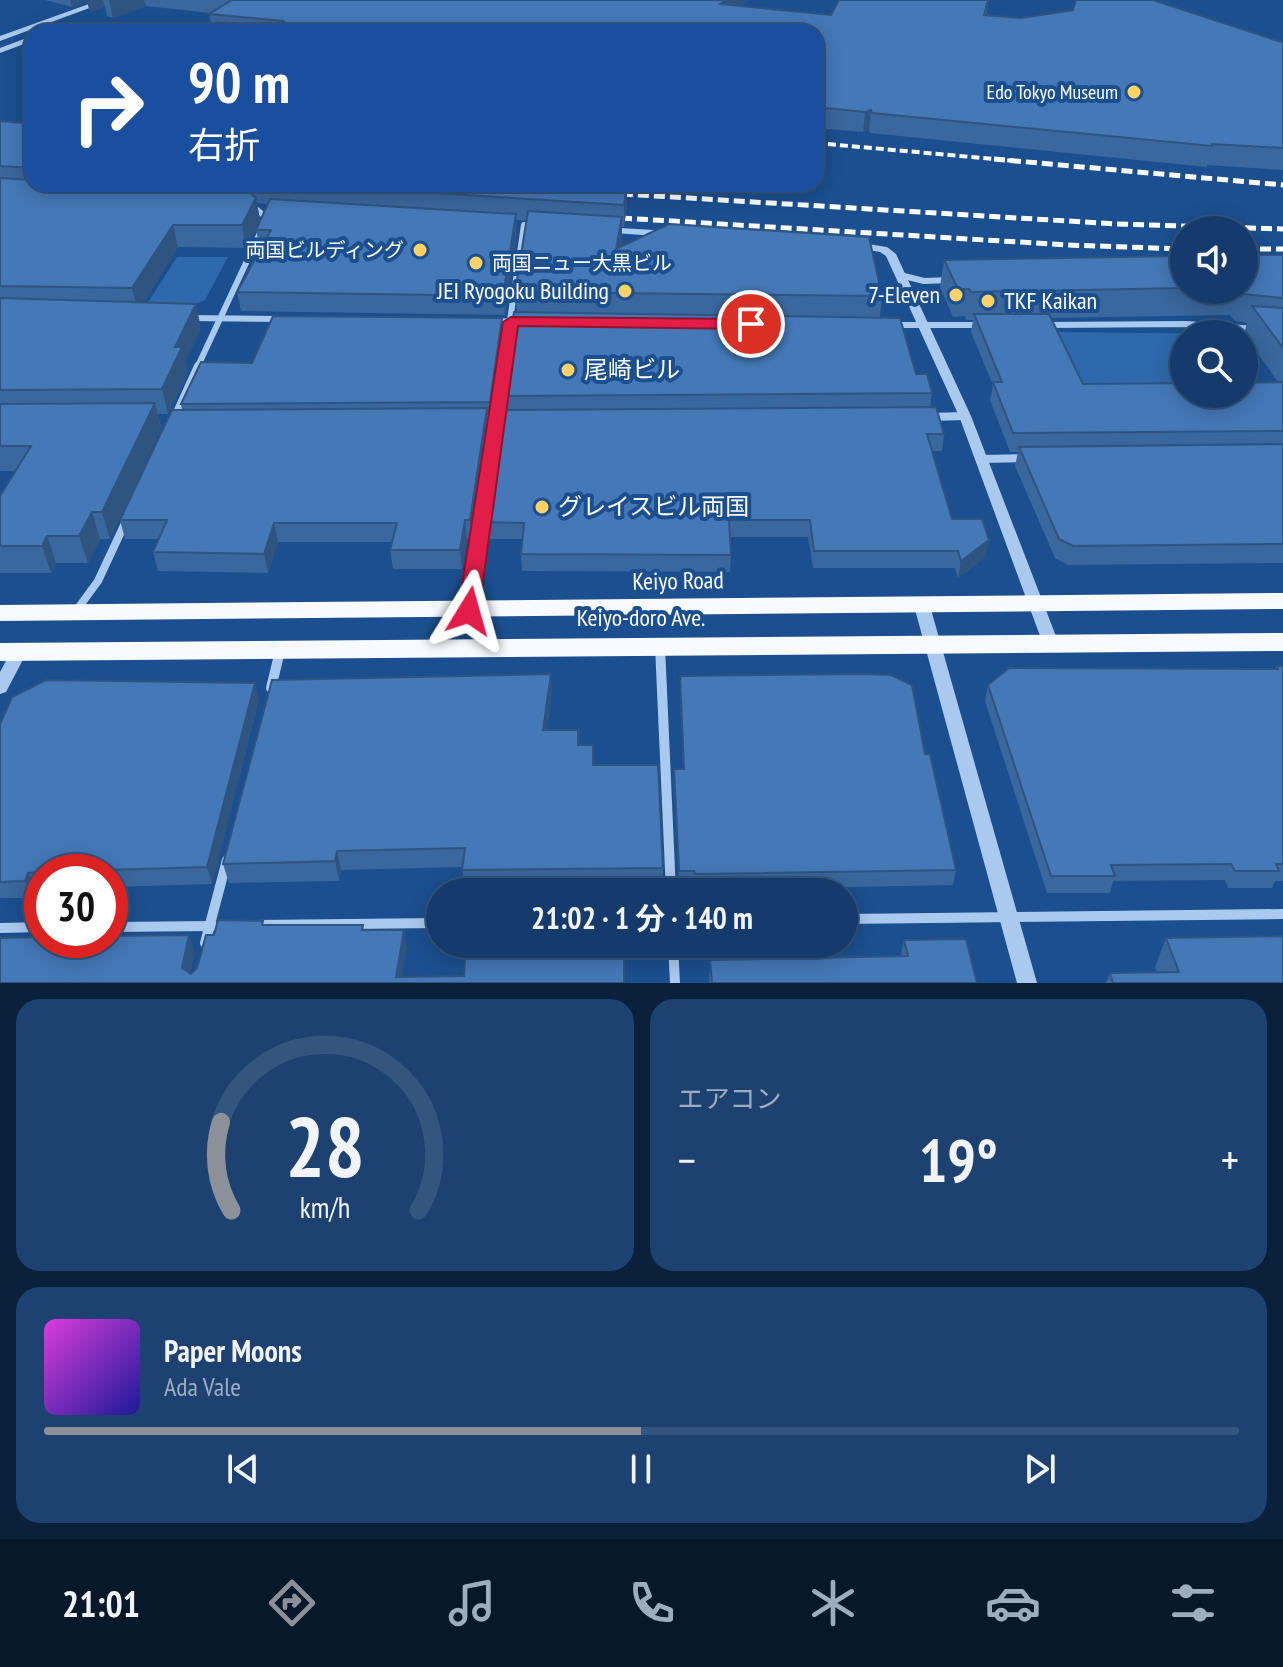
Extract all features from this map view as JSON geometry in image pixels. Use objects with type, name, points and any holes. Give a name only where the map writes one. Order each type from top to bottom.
[{"type":"highway","name":"Keiyo Road","points":[[74,614],[1283,601]]},
{"type":"highway","points":[[0,613],[74,614]]},
{"type":"highway","name":"Keiyo-doro Ave.","points":[[9,652],[1283,642]]},
{"type":"street","points":[[41,24],[107,0]]},
{"type":"street","points":[[70,24],[121,5]]},
{"type":"street","points":[[0,39],[24,30]]},
{"type":"street","points":[[0,49],[24,41]]},
{"type":"street","points":[[241,208],[272,210]]},
{"type":"street","points":[[167,434],[267,218],[256,209]]},
{"type":"street","points":[[509,224],[539,226]]},
{"type":"street","points":[[469,611],[524,225]]},
{"type":"street","points":[[583,228],[678,234]]},
{"type":"street","points":[[837,244],[883,249],[891,254],[921,326],[965,416],[1051,644]]},
{"type":"street","points":[[900,275],[924,281],[954,280]]},
{"type":"street","points":[[173,318],[290,319]]},
{"type":"street","points":[[482,321],[526,322]]},
{"type":"street","points":[[1030,325],[1187,324],[1269,330]]},
{"type":"street","points":[[886,325],[999,325]]},
{"type":"street","points":[[914,417],[965,416]]},
{"type":"street","points":[[467,419],[511,419]]},
{"type":"street","points":[[157,421],[189,421]]},
{"type":"street","points":[[982,459],[1029,458]]},
{"type":"street","points":[[74,614],[98,581],[129,514]]},
{"type":"street","points":[[922,606],[1027,983]]},
{"type":"street","points":[[660,646],[670,878]]},
{"type":"street","points":[[269,695],[280,651]]},
{"type":"street","points":[[0,688],[9,652]]},
{"type":"street","points":[[202,954],[230,849]]},
{"type":"street","points":[[858,919],[1283,914]]},
{"type":"street","points":[[240,925],[426,923]]},
{"type":"street","points":[[128,927],[225,925]]},
{"type":"street","points":[[0,928],[24,927]]},
{"type":"street","points":[[674,958],[675,983]]},
{"type":"shaded area","points":[[177,257],[228,257],[205,300],[187,308],[145,307]]},
{"type":"shaded area","points":[[1058,332],[1170,333],[1170,391],[1086,392]]},
{"type":"building","points":[[232,0],[726,0],[720,4],[831,15],[839,0],[988,0],[984,15],[1021,18],[1073,10],[1076,0],[1153,0],[1283,42],[1283,148],[1212,146],[872,113],[871,110],[824,108],[824,24],[286,24],[283,21],[209,14]]},
{"type":"building","points":[[0,121],[23,123],[24,168],[0,166]]},
{"type":"building","points":[[0,178],[24,180],[24,192],[233,192],[250,193],[256,198],[242,225],[173,225],[132,288],[0,286]]},
{"type":"building","points":[[417,192],[626,192],[624,205]]},
{"type":"building","points":[[270,199],[516,214],[503,296],[237,292],[271,230],[256,230]]},
{"type":"building","points":[[528,211],[622,217],[616,249],[669,224],[869,237],[882,296],[515,292]]},
{"type":"building","points":[[1258,255],[1283,255],[1283,298],[1258,296]]},
{"type":"building","points":[[1170,256],[1170,288],[971,292],[969,289],[958,289],[944,260]]},
{"type":"building","points":[[0,298],[196,304],[175,347],[182,347],[162,389],[0,390]]},
{"type":"building","points":[[1252,306],[1283,308],[1283,348]]},
{"type":"building","points":[[514,312],[900,318],[916,374],[927,374],[932,393],[503,396]]},
{"type":"building","points":[[974,314],[1049,314],[1083,384],[1170,383],[1170,408],[1258,408],[1258,383],[1283,382],[1283,431],[1013,433],[993,382],[1002,382]]},
{"type":"building","points":[[273,316],[502,318],[490,402],[181,404],[201,362],[252,363]]},
{"type":"building","points":[[155,403],[102,512],[92,512],[79,536],[47,536],[42,546],[0,546],[0,496],[31,446],[0,446],[0,404]]},
{"type":"building","points":[[936,407],[944,434],[927,434],[952,519],[982,519],[989,540],[961,561],[958,551],[814,551],[810,520],[729,520],[731,555],[521,554],[524,523],[485,522],[501,410]]},
{"type":"building","points":[[487,408],[470,520],[465,520],[460,550],[390,550],[397,523],[274,523],[264,554],[153,552],[167,520],[120,520],[172,410]]},
{"type":"building","points":[[1283,444],[1283,544],[1073,546],[1059,539],[1019,447]]},
{"type":"building","points":[[1277,666],[1283,666],[1283,864],[1276,864],[1279,871],[1235,871],[1231,864],[1111,865],[1115,876],[1051,876],[988,685],[1009,668],[1278,669]]},
{"type":"building","points":[[551,674],[543,730],[578,730],[578,745],[593,745],[593,765],[658,765],[663,868],[462,870],[465,848],[337,851],[335,861],[223,864],[272,680]]},
{"type":"building","points":[[891,675],[912,685],[925,754],[930,754],[956,870],[695,874],[694,871],[679,871],[674,769],[684,769],[680,676]]},
{"type":"building","points":[[46,680],[255,683],[207,867],[128,870],[128,854],[24,854],[24,881],[0,882],[0,724],[12,697]]},
{"type":"building","points":[[218,920],[263,921],[262,925],[363,925],[362,930],[404,930],[396,977],[464,976],[465,958],[624,958],[624,983],[0,983],[0,938],[24,937],[24,958],[128,958],[128,936],[189,935],[182,968],[191,974],[197,968],[206,935],[214,935]]},
{"type":"building","points":[[1283,936],[1283,983],[1113,983],[1110,973],[1179,972],[1166,938]]},
{"type":"building","points":[[966,939],[977,983],[712,983],[710,960],[908,956],[904,940]]},
{"type":"railway","points":[[824,144],[1016,161]]},
{"type":"railway","points":[[994,159],[1283,185]]},
{"type":"railway","points":[[606,193],[1117,224],[1283,229]]},
{"type":"railway","points":[[605,217],[1170,249]]},
{"type":"railway","points":[[1258,249],[1283,249]]},
{"type":"place","name":"Edo Tokyo Museum","points":[[1134,92]]},
{"type":"place","name":"両国ビルディング","points":[[420,250]]},
{"type":"place","name":"両国ニュー大黒ビル","points":[[476,263]]},
{"type":"place","name":"JEI Ryogoku Building","points":[[625,291]]},
{"type":"place","name":"7-Eleven","points":[[956,295]]},
{"type":"place","name":"TKF Kaikan","points":[[988,301]]},
{"type":"place","name":"尾崎ビル","points":[[568,370]]},
{"type":"place","name":"グレイスビル両国","points":[[542,507]]},
{"type":"route","points":[[469,611],[511,322],[751,324]]}]
